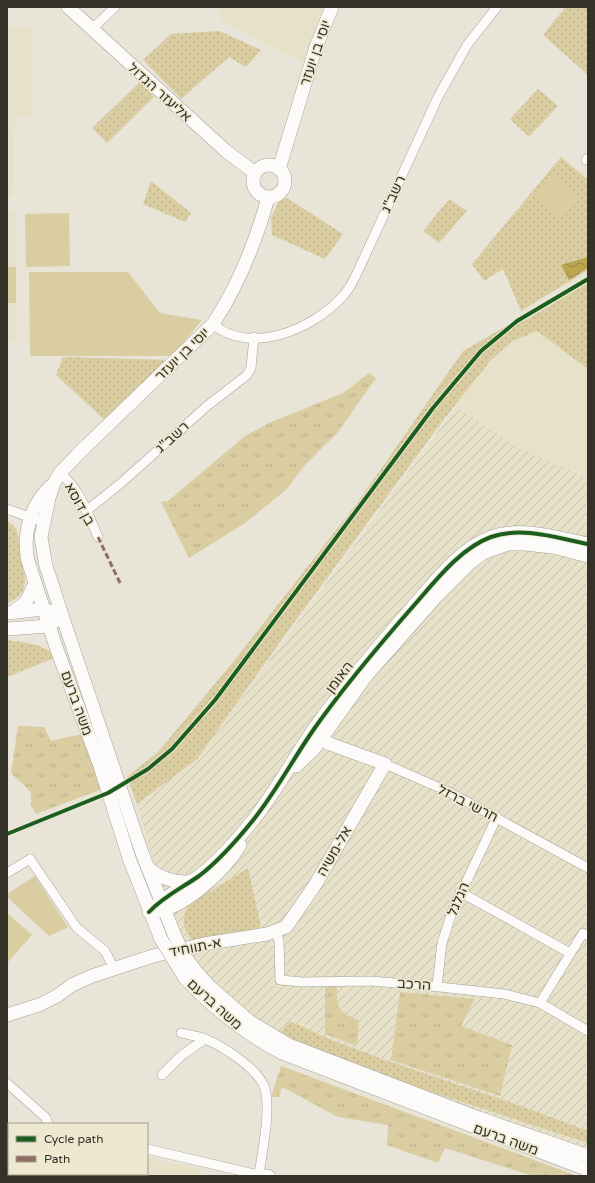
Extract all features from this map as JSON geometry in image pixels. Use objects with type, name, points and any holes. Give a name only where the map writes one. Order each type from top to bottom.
[{"type":"street","name":"אליעזר הגדול","points":[[68,7],[226,152],[255,173]]},
{"type":"street","points":[[92,29],[115,7]]},
{"type":"street","name":"יוסי בן יועזר","points":[[279,169],[316,47],[332,7]]},
{"type":"street","name":"רשב\"ג","points":[[213,324],[222,332],[235,336],[266,337],[292,332],[319,317],[343,296],[358,271],[446,81],[479,27],[497,7]]},
{"type":"street","points":[[263,166],[274,166],[279,169],[285,178],[283,189],[277,196],[268,198],[258,194],[255,189],[253,178],[255,173],[263,166]]},
{"type":"street","name":"יוסי בן יועזר","points":[[62,615],[43,555],[37,520],[43,493],[81,450],[213,324],[226,302],[243,266],[268,198]]},
{"type":"street","name":"רשב\"ג","points":[[86,511],[120,484],[207,406],[248,375],[251,368],[254,337]]},
{"type":"street","name":"בן דוסא","points":[[57,478],[69,480],[98,536]]},
{"type":"street","points":[[7,510],[37,520]]},
{"type":"street","name":"יוסי בן יועזר","points":[[37,520],[27,529],[26,552],[44,609]]},
{"type":"street","name":"האומן","points":[[320,733],[358,670],[422,596],[451,566],[478,543],[507,533],[526,533],[555,536],[588,544]]},
{"type":"street","name":"האומן","points":[[162,906],[219,857],[255,817],[288,772],[366,676],[459,573],[483,553],[508,544],[525,544],[553,547],[588,556]]},
{"type":"street","points":[[9,612],[26,602],[35,583]]},
{"type":"street","points":[[9,612],[44,609],[62,615]]},
{"type":"street","name":"משה ברעם","points":[[44,609],[56,647],[132,822],[162,906],[185,957],[199,993],[250,1035],[282,1053],[588,1170]]},
{"type":"street","points":[[7,629],[23,630],[49,626],[62,615]]},
{"type":"street","name":"משה ברעם","points":[[62,615],[106,764],[119,826],[149,912],[161,939],[190,973],[210,987],[249,1020],[289,1045],[480,1118],[588,1156]]},
{"type":"street","points":[[23,630],[38,635],[56,647]]},
{"type":"street","name":"חרשי ברזל","points":[[320,733],[344,748],[449,792],[588,868]]},
{"type":"street","name":"אל-משיה","points":[[276,931],[286,927],[292,922],[308,898],[385,764]]},
{"type":"street","name":"האומן","points":[[149,912],[192,894],[213,879],[238,848],[255,817]]},
{"type":"street","name":"הגלגל","points":[[437,986],[442,942],[460,892],[497,817]]},
{"type":"street","points":[[7,873],[30,859],[77,928],[105,951],[114,968]]},
{"type":"street","points":[[148,868],[163,878],[191,882]]},
{"type":"street","points":[[460,892],[570,953]]},
{"type":"street","name":"א-תווחיד","points":[[7,1015],[39,1005],[57,996],[72,985],[114,968],[153,956],[204,944],[276,931]]},
{"type":"street","name":"הרכב","points":[[276,931],[279,941],[280,980],[302,982],[370,981],[437,986],[504,994],[540,1003],[588,1031]]},
{"type":"street","points":[[540,1003],[570,953],[586,931]]},
{"type":"street","points":[[148,1149],[262,1176],[266,1102],[265,1088],[257,1076],[246,1065],[205,1039],[181,1033]]},
{"type":"street","points":[[162,1075],[182,1055],[205,1039]]},
{"type":"street","points":[[7,1083],[46,1118],[48,1123]]},
{"type":"shaded area","points":[[216,7],[325,7],[319,17],[304,62],[279,51],[222,21]]},
{"type":"shaded area","points":[[7,28],[33,28],[32,117],[15,117],[13,197],[7,197]]},
{"type":"shaded area","points":[[7,211],[16,211],[17,340],[7,343]]},
{"type":"shaded area","points":[[540,330],[588,367],[588,479],[520,448],[456,407],[453,403],[489,358],[519,332]]},
{"type":"shaded area","points":[[456,407],[520,448],[588,479],[588,1154],[291,1044],[218,992],[186,953],[162,892],[137,804],[197,759]]},
{"type":"shaded area","points":[[148,1158],[200,1168],[199,1176],[117,1176],[148,1175]]},
{"type":"green space","points":[[563,7],[588,7],[588,75],[543,35],[564,9]]},
{"type":"green space","points":[[219,31],[261,50],[246,67],[229,57],[181,99],[143,60],[171,34]]},
{"type":"green space","points":[[140,82],[154,97],[107,143],[92,128]]},
{"type":"green space","points":[[538,89],[558,106],[529,137],[510,119]]},
{"type":"green space","points":[[561,157],[588,180],[588,270],[521,311],[503,269],[484,281],[472,264]]},
{"type":"green space","points":[[552,175],[579,199],[562,218],[535,193]]},
{"type":"green space","points":[[151,181],[191,213],[185,222],[143,204]]},
{"type":"green space","points":[[287,198],[343,234],[325,259],[272,235],[271,218],[279,201]]},
{"type":"green space","points":[[449,199],[467,211],[439,243],[423,231]]},
{"type":"green space","points":[[69,213],[70,266],[26,267],[25,214]]},
{"type":"green space","points":[[7,267],[16,267],[16,303],[7,303]]},
{"type":"green space","points":[[29,272],[128,272],[160,313],[202,320],[173,356],[30,356]]},
{"type":"green space","points":[[588,283],[588,369],[537,331],[511,342],[490,361],[444,419],[293,624],[197,759],[137,804],[127,777],[158,752],[234,661],[358,502],[463,351],[513,322],[524,321]]},
{"type":"green space","points":[[63,357],[172,360],[109,424],[56,375]]},
{"type":"green space","points":[[369,373],[376,378],[338,432],[304,466],[287,489],[245,523],[189,558],[161,502],[168,501],[245,436],[269,423],[343,393]]},
{"type":"green space","points":[[7,521],[13,525],[17,531],[25,584],[18,597],[7,603]]},
{"type":"green space","points":[[7,640],[40,646],[52,652],[57,657],[7,677]]},
{"type":"green space","points":[[18,726],[44,727],[51,741],[85,733],[102,789],[36,814],[31,805],[31,792],[11,773]]},
{"type":"green space","points":[[248,868],[261,927],[194,943],[184,925],[184,916],[188,905]]},
{"type":"green space","points":[[35,876],[68,927],[49,936],[7,897],[7,894]]},
{"type":"green space","points":[[7,913],[32,935],[7,963]]},
{"type":"green space","points":[[325,987],[337,987],[337,1000],[340,1009],[347,1015],[359,1020],[357,1046],[325,1034]]},
{"type":"green space","points":[[400,992],[475,999],[461,1026],[512,1045],[500,1096],[391,1060]]},
{"type":"green space","points":[[290,1021],[326,1038],[388,1061],[518,1105],[588,1131],[588,1143],[404,1083],[279,1034]]},
{"type":"green space","points":[[281,1066],[577,1176],[533,1176],[445,1148],[438,1163],[387,1145],[388,1125],[338,1117],[282,1087],[279,1097],[271,1097]]},
{"type":"water","points":[[588,257],[588,268],[569,280],[561,265]]},
{"type":"marked path","points":[[98,537],[121,585]]},
{"type":"cycle path","points":[[7,834],[108,793],[148,769],[172,749],[215,700],[433,408],[481,351],[517,321],[588,279]]},
{"type":"cycle path","points":[[149,912],[167,897],[207,870],[235,842],[278,786],[314,729],[350,681],[432,584],[460,556],[480,542],[503,534],[540,534],[588,544]]}]
